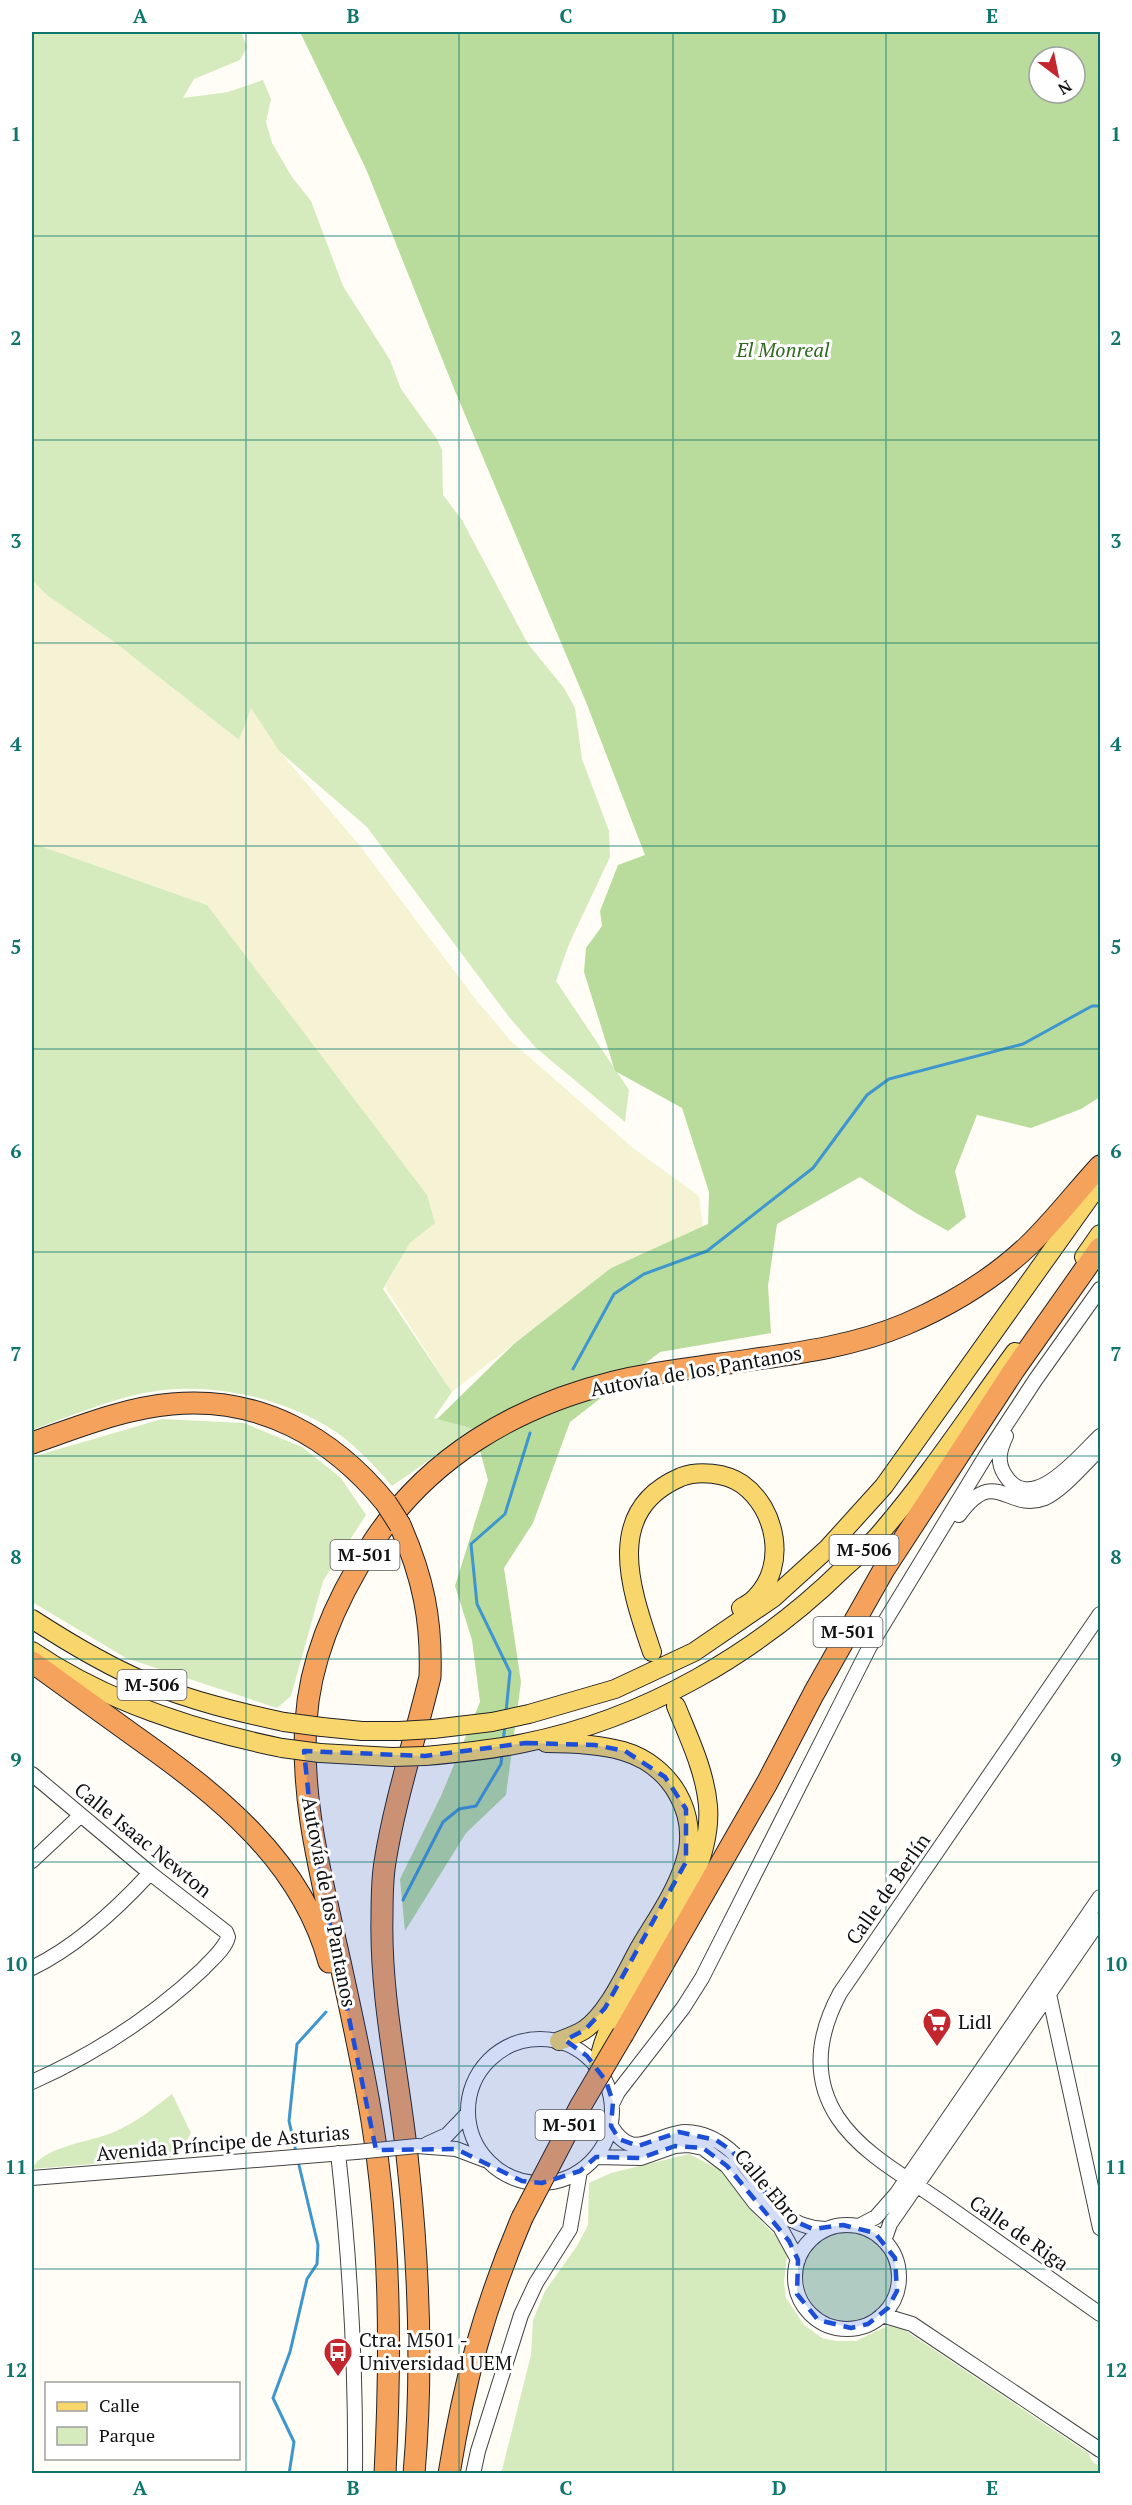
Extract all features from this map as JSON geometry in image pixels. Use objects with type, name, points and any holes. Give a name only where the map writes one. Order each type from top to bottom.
[{"type":"highway","name":"Autovía de los Pantanos","points":[[386,2474],[389,2399],[388,2284],[381,2187],[372,2122],[314,1847],[307,1806],[304,1761],[306,1714],[315,1668],[329,1625],[346,1586],[382,1528],[413,1491],[462,1449],[488,1431],[561,1398],[616,1381],[838,1345],[873,1336],[905,1324],[955,1300],[1002,1269],[1029,1245],[1101,1166]]},
{"type":"highway","name":"M-501","points":[[448,2474],[458,2416],[473,2352],[498,2275],[522,2218],[580,2107],[768,1783],[813,1693],[883,1570],[1014,1370],[1101,1248]]},
{"type":"highway","points":[[32,1443],[126,1413],[171,1404],[231,1406],[265,1414],[299,1428],[333,1449],[353,1465],[386,1503],[400,1525],[421,1579],[429,1614],[431,1650],[429,1677],[384,1864],[382,1919],[384,1972],[408,2165],[416,2274],[419,2354],[418,2425],[414,2474]]},
{"type":"highway","points":[[32,1662],[192,1777],[242,1820],[268,1850],[308,1912],[326,1951],[353,2063],[372,2122]]},
{"type":"main road","name":"M-506","points":[[32,1619],[73,1646],[147,1683],[194,1700],[284,1722],[322,1727],[362,1731],[399,1731],[492,1722],[529,1714],[615,1689],[694,1652],[773,1598],[827,1550],[884,1486],[1101,1183]]},
{"type":"main road","name":"M-506","points":[[32,1650],[99,1689],[160,1715],[228,1737],[320,1753],[392,1757],[484,1750],[526,1743],[604,1720],[681,1688],[750,1647],[809,1601],[881,1533],[1101,1234]]},
{"type":"main road","points":[[652,1652],[633,1592],[628,1553],[633,1527],[644,1503],[667,1484],[692,1473],[717,1474],[741,1483],[757,1498],[771,1521],[775,1548],[769,1575],[756,1597],[712,1629],[694,1652]]},
{"type":"main road","points":[[598,2067],[600,2052],[610,2024],[684,1898],[701,1857],[708,1824],[708,1805],[702,1776],[676,1706]]},
{"type":"main road","points":[[526,1743],[595,1745],[625,1751],[650,1764],[678,1792],[686,1809],[690,1833],[686,1862],[672,1892],[604,2008],[585,2030],[559,2041]]},
{"type":"street","points":[[612,2102],[683,2008],[702,1978],[870,1646],[990,1449],[1036,1379],[1101,1289]]},
{"type":"street","points":[[1036,1379],[1000,1450],[1002,1469],[1014,1485],[1030,1490],[1051,1482],[1101,1436]]},
{"type":"street","points":[[906,1587],[964,1507],[976,1495],[987,1491],[1001,1492],[1029,1501],[1045,1497],[1060,1487],[1101,1449]]},
{"type":"street","name":"Calle de Berlín","points":[[912,2182],[851,2135],[838,2117],[829,2100],[821,2071],[820,2054],[825,2026],[840,1993],[1101,1614]]},
{"type":"street","name":"Calle Isaac Newton","points":[[32,1774],[150,1873],[226,1932],[228,1937],[227,1942],[212,1959],[153,2012],[86,2055],[32,2082]]},
{"type":"street","points":[[32,1862],[81,1815]]},
{"type":"street","points":[[32,1968],[78,1939],[117,1909],[150,1873]]},
{"type":"street","points":[[884,2241],[890,2224],[912,2182],[1101,1897]]},
{"type":"street","points":[[860,2226],[876,2217],[912,2182],[1101,1920]]},
{"type":"street","points":[[1049,1994],[1101,2228]]},
{"type":"street","points":[[533,2039],[559,2041],[574,2047],[598,2067],[606,2081],[612,2102],[611,2126],[596,2157],[580,2170],[562,2180],[542,2183],[522,2181],[503,2173],[487,2160],[470,2130],[469,2097],[474,2081],[484,2065],[498,2052],[518,2042],[533,2039]]},
{"type":"street","name":"Avenida Príncipe de Asturias","points":[[32,2178],[417,2146],[436,2142],[447,2135],[468,2113]]},
{"type":"street","name":"Calle Ebro","points":[[611,2126],[619,2139],[638,2146],[679,2132],[697,2133],[716,2140],[732,2151],[785,2217],[801,2226],[826,2229]]},
{"type":"street","name":"Calle Ebro","points":[[596,2157],[641,2158],[675,2146],[688,2145],[703,2148],[727,2166],[755,2203],[780,2228],[798,2260]]},
{"type":"street","name":"Avenida Príncipe de Asturias","points":[[417,2146],[456,2149],[487,2160]]},
{"type":"street","points":[[338,2153],[352,2303],[356,2398],[355,2474]]},
{"type":"street","points":[[473,2474],[478,2451],[521,2315],[536,2283],[570,2229],[580,2170]]},
{"type":"street","name":"Calle de Riga","points":[[912,2182],[1101,2314]]},
{"type":"street","points":[[843,2225],[860,2226],[875,2233],[884,2241],[895,2259],[899,2275],[897,2291],[882,2315],[868,2324],[851,2328],[834,2327],[818,2320],[806,2309],[797,2294],[795,2277],[798,2260],[804,2247],[814,2236],[826,2229],[843,2225]]},
{"type":"street","points":[[897,2291],[904,2312],[912,2324]]},
{"type":"street","points":[[882,2315],[912,2324],[1101,2450]]},
{"type":"highlighted area","points":[[526,1743],[595,1745],[625,1751],[665,1777],[686,1809],[686,1862],[605,2008],[585,2030],[565,2040],[587,2056],[606,2081],[613,2102],[611,2126],[619,2139],[638,2146],[679,2132],[716,2140],[732,2151],[785,2217],[813,2229],[843,2225],[875,2233],[895,2258],[897,2291],[888,2308],[868,2324],[851,2328],[818,2320],[797,2294],[798,2260],[789,2241],[727,2166],[703,2148],[675,2146],[641,2158],[596,2157],[580,2171],[542,2183],[522,2181],[456,2149],[376,2150],[314,1847],[304,1751],[425,1756]]},
{"type":"shaded area","points":[[32,579],[48,596],[113,641],[239,740],[251,707],[280,752],[360,846],[477,1001],[511,1041],[633,1148],[699,1196],[703,1227],[611,1268],[452,1392],[385,1287],[410,1243],[434,1223],[207,905],[32,843]]},
{"type":"green space","points":[[32,32],[241,32],[247,47],[240,60],[194,79],[183,98],[228,92],[263,80],[271,99],[266,122],[272,143],[292,177],[311,201],[343,286],[390,360],[401,389],[437,439],[442,450],[443,495],[462,520],[528,644],[564,688],[575,708],[582,759],[609,831],[610,857],[569,944],[556,981],[629,1090],[625,1122],[536,1048],[509,1017],[367,827],[280,752],[251,708],[239,740],[113,641],[48,596],[32,580]]},
{"type":"green space","name":"El Monreal","points":[[300,32],[1100,32],[1100,1097],[1081,1109],[1031,1128],[977,1115],[955,1171],[966,1217],[948,1231],[860,1177],[777,1224],[768,1286],[771,1333],[660,1352],[570,1422],[533,1523],[504,1568],[521,1682],[506,1795],[466,1833],[405,1931],[400,1879],[441,1796],[480,1702],[472,1640],[455,1586],[488,1480],[474,1429],[437,1419],[515,1343],[611,1268],[708,1224],[709,1192],[682,1108],[615,1071],[584,972],[586,948],[602,926],[600,911],[618,865],[645,855],[586,702],[455,391],[366,169]]},
{"type":"green space","points":[[32,843],[207,905],[427,1195],[435,1223],[410,1243],[383,1289],[452,1392],[434,1418],[474,1429],[392,1486],[351,1444],[315,1420],[269,1401],[219,1390],[168,1390],[144,1393],[101,1405],[32,1430]]},
{"type":"green space","points":[[162,1419],[244,1423],[302,1447],[341,1478],[366,1515],[323,1581],[291,1696],[277,1708],[126,1658],[32,1602],[32,1457]]},
{"type":"green space","points":[[172,2094],[191,2133],[177,2157],[32,2169],[46,2155],[122,2128]]},
{"type":"green space","points":[[689,2154],[722,2171],[755,2215],[780,2240],[787,2255],[784,2282],[786,2298],[804,2325],[822,2338],[836,2341],[856,2341],[887,2326],[896,2326],[906,2331],[1088,2453],[1092,2461],[1100,2467],[1100,2474],[501,2474],[531,2355],[533,2320],[545,2291],[577,2246],[588,2225],[589,2183],[611,2173]]},
{"type":"green space","points":[[839,2231],[857,2231],[873,2238],[886,2251],[893,2267],[893,2285],[886,2301],[873,2314],[857,2321],[839,2321],[823,2314],[810,2301],[803,2285],[803,2267],[810,2251],[823,2238]]},
{"type":"waterway","points":[[573,1369],[614,1294],[644,1274],[707,1251],[813,1168],[867,1095],[889,1079],[1023,1044],[1092,1006],[1100,1006]]},
{"type":"waterway","points":[[506,1712],[510,1672],[477,1604],[471,1544],[505,1514],[530,1433]]},
{"type":"waterway","points":[[503,1742],[505,1725]]},
{"type":"waterway","points":[[403,1900],[443,1822],[459,1809],[476,1806],[501,1764],[502,1754]]},
{"type":"waterway","points":[[296,2152],[289,2121],[297,2044],[326,2012]]},
{"type":"waterway","points":[[289,2474],[294,2442],[273,2398],[290,2352],[307,2279],[317,2264],[318,2245],[298,2161]]},
{"type":"place","name":"Lidl","points":[[937,2048]]},
{"type":"place","name":"Ctra. M501 - Universidad UEM","points":[[338,2378]]}]
